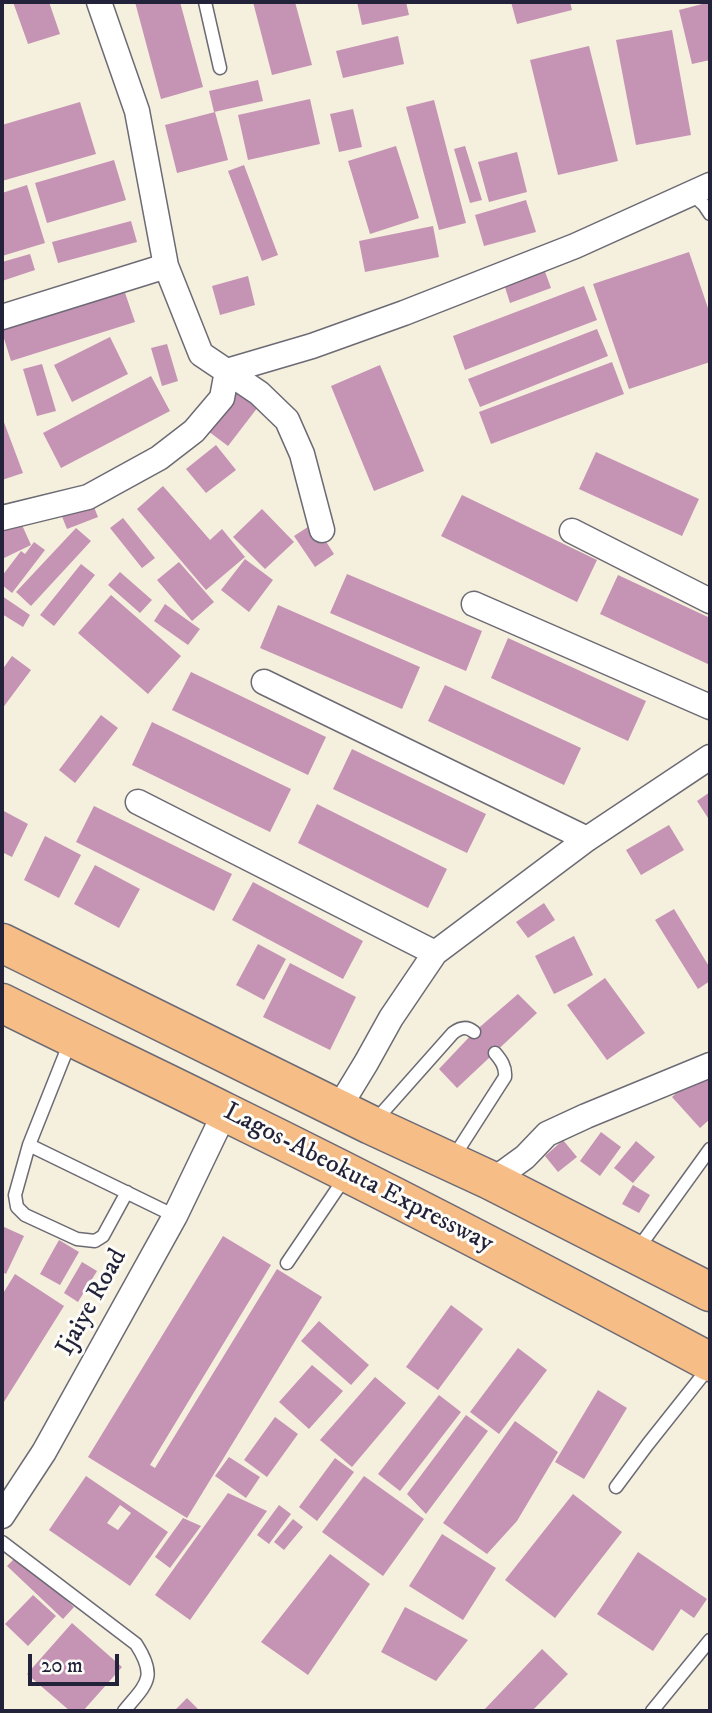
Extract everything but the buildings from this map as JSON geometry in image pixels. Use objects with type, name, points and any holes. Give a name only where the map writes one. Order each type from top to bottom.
[{"type":"highway","name":"Lagos-Abeokuta Expressway","points":[[2,943],[354,1117],[492,1181],[710,1292]]},
{"type":"highway","name":"Lagos-Abeokuta Expressway","points":[[2,1003],[573,1288],[710,1364]]},
{"type":"street","points":[[99,2],[137,111],[166,266],[201,354],[259,393],[287,420],[302,454],[321,530]]},
{"type":"street","points":[[227,371],[313,346],[404,313],[575,246],[701,189]]},
{"type":"street","points":[[2,317],[166,266]]},
{"type":"street","points":[[2,518],[88,498],[159,458],[194,431],[222,398],[227,371]]},
{"type":"street","points":[[572,531],[710,601]]},
{"type":"street","points":[[474,604],[710,707]]},
{"type":"street","points":[[264,682],[587,839]]},
{"type":"street","points":[[354,1117],[366,1063],[391,1018],[435,953],[587,839],[710,757]]},
{"type":"street","points":[[138,802],[435,953]]},
{"type":"street","points":[[492,1181],[525,1157],[547,1134],[710,1065]]},
{"type":"street","name":"Ijaiye Road","points":[[3,1511],[44,1452],[175,1216],[225,1112]]},
{"type":"lane","points":[[205,2],[220,68]]},
{"type":"lane","points":[[701,189],[704,205],[710,214]]},
{"type":"lane","points":[[354,1117],[453,1033],[464,1028],[474,1032]]},
{"type":"lane","points":[[72,1038],[29,1145],[15,1195],[17,1207],[25,1215],[77,1239],[95,1241],[103,1236],[127,1192]]},
{"type":"lane","points":[[451,1161],[505,1077],[506,1071],[495,1053]]},
{"type":"lane","points":[[29,1145],[175,1216]]},
{"type":"lane","points":[[635,1253],[710,1149]]},
{"type":"lane","points":[[287,1263],[347,1174]]},
{"type":"lane","points":[[616,1487],[710,1364]]},
{"type":"lane","points":[[2,1542],[136,1644],[146,1659],[149,1677],[124,1711]]},
{"type":"lane","points":[[652,1711],[710,1640]]}]
